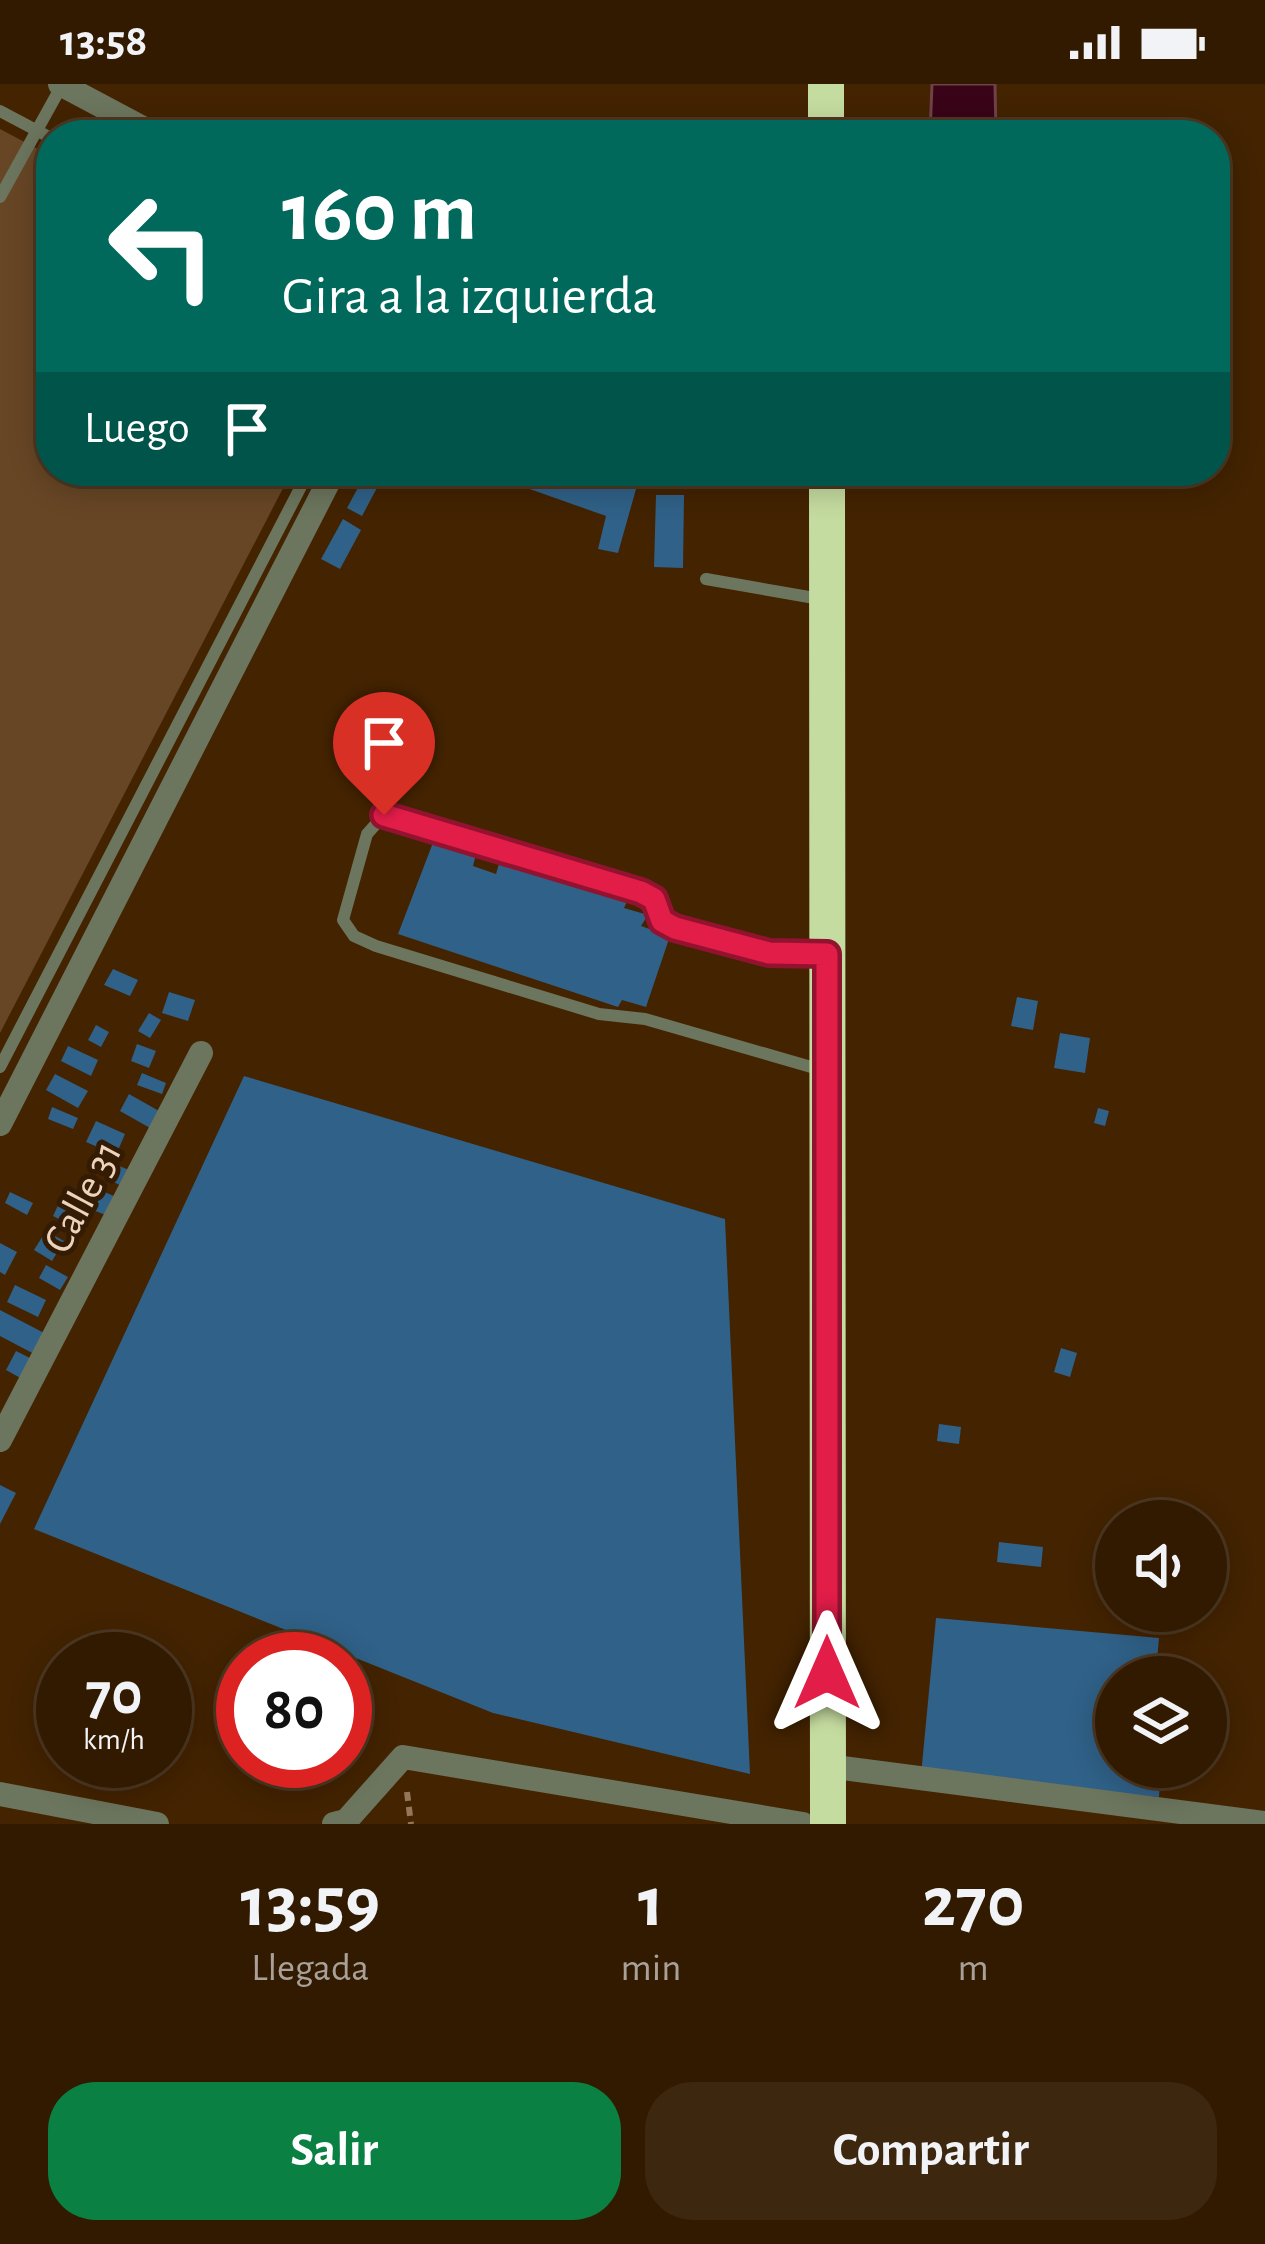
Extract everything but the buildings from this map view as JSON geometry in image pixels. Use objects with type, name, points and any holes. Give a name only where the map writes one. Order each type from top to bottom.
[{"type":"highway","points":[[826,84],[826,120]]},
{"type":"highway","points":[[827,486],[827,1824]]},
{"type":"street","points":[[61,85],[128,120]]},
{"type":"street","points":[[0,1124],[326,486]]},
{"type":"street","name":"Calle 31","points":[[0,1440],[201,1053]]},
{"type":"street","points":[[334,1824],[346,1821],[403,1757],[803,1824]]},
{"type":"street","points":[[827,1766],[1265,1823]]},
{"type":"street","points":[[0,1794],[157,1824]]},
{"type":"lane","points":[[43,120],[61,85]]},
{"type":"lane","points":[[0,111],[36,130]]},
{"type":"lane","points":[[0,197],[36,133]]},
{"type":"lane","points":[[0,1067],[301,486]]},
{"type":"lane","points":[[706,579],[827,601]]},
{"type":"lane","points":[[827,954],[769,953],[675,928],[662,921],[654,899],[641,892],[384,815],[367,834],[343,920],[354,936],[376,946],[598,1014],[645,1019],[827,1072]]},
{"type":"shaded area","points":[[932,84],[995,84],[996,120],[931,120]]},
{"type":"shaded area","points":[[0,129],[36,148],[36,486],[284,486],[0,1033]]},
{"type":"route","points":[[384,815],[641,892],[654,899],[662,921],[675,928],[769,953],[827,954],[827,1673]]}]
